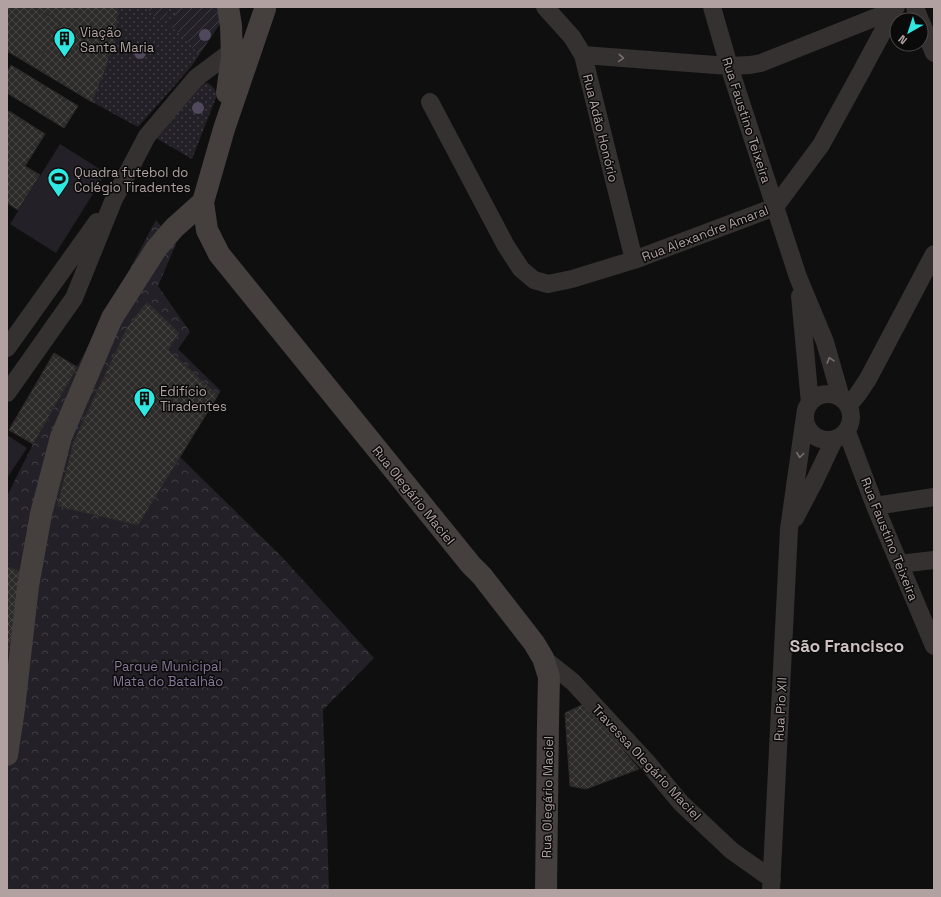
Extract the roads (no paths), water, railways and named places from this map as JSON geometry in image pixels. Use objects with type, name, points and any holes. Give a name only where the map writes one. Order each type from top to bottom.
[{"type":"street","points":[[229,7],[246,14],[256,13],[266,8]]},
{"type":"street","points":[[224,129],[232,51],[229,7]]},
{"type":"street","name":"Rua Adão Honório","points":[[545,7],[572,37],[582,55],[634,260]]},
{"type":"street","name":"Rua Faustino Teixeira","points":[[712,7],[729,66],[798,277],[825,342],[845,402]]},
{"type":"street","points":[[224,129],[266,8]]},
{"type":"street","points":[[582,55],[729,66],[750,65],[761,63],[895,9]]},
{"type":"street","name":"Rua Alexandre Amaral","points":[[430,102],[506,246],[521,269],[534,280],[548,284],[572,279],[634,260],[775,207],[821,145],[895,9]]},
{"type":"street","points":[[7,393],[74,298],[114,198],[147,136],[196,78],[232,51],[255,41]]},
{"type":"street","points":[[929,41],[934,53]]},
{"type":"street","name":"Rua Olegário Maciel","points":[[224,129],[203,202],[207,230],[219,254],[471,565],[482,576],[534,643],[543,658],[549,677],[546,890]]},
{"type":"street","points":[[7,348],[114,198]]},
{"type":"street","points":[[7,755],[10,708],[29,578],[41,514],[61,437],[112,318],[156,249],[174,228],[203,202]]},
{"type":"street","points":[[845,402],[868,379],[934,254]]},
{"type":"street","name":"Rua Faustino Teixeira","points":[[798,277],[808,410]]},
{"type":"street","points":[[827,394],[834,395],[845,402],[850,409],[852,416],[851,424],[841,436],[826,441],[811,434],[807,427],[808,410],[813,399],[827,394]]},
{"type":"street","name":"Rua Pio XII","points":[[772,885],[789,529],[808,410]]},
{"type":"street","name":"Rua Faustino Teixeira","points":[[841,436],[875,506],[934,646]]},
{"type":"street","name":"Rua Pio XII","points":[[789,529],[815,480],[841,436]]},
{"type":"street","points":[[875,506],[934,497]]},
{"type":"street","points":[[899,564],[934,560]]},
{"type":"street","name":"Travessa Olegário Maciel","points":[[543,658],[573,682],[646,761],[681,803],[732,851],[772,885]]},
{"type":"place","name":"Viação Santa Maria","points":[[65,58]]},
{"type":"place","name":"Quadra futebol do Colégio Tiradentes","points":[[58,198]]},
{"type":"place","name":"Edifício Tiradentes","points":[[145,418]]},
{"type":"district","name":"São Francisco","points":[[847,646]]},
{"type":"park label","name":"Parque Municipal Mata do Batalhão","points":[[168,674]]}]
